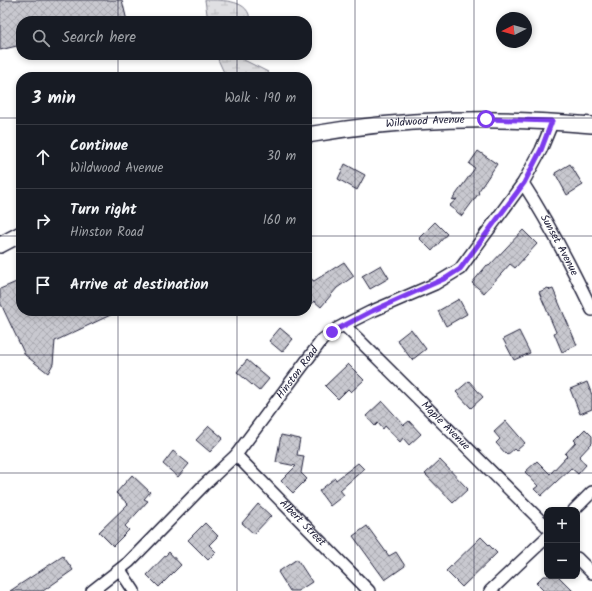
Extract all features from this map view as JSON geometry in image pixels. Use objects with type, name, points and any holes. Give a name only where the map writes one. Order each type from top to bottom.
[{"type":"street","name":"Wildwood Avenue","points":[[312,134],[380,124],[423,121],[507,119],[592,125]]},
{"type":"street","name":"Hinston Road","points":[[92,591],[120,570],[203,486],[236,455],[318,344],[327,335],[370,312],[441,281],[460,269],[524,183],[541,150],[552,121]]},
{"type":"street","name":"Sunset Avenue","points":[[524,183],[563,251],[592,310]]},
{"type":"street","points":[[0,245],[16,237]]},
{"type":"street","name":"Maple Avenue","points":[[344,325],[544,524]]},
{"type":"street","name":"Albert Street","points":[[236,455],[368,591]]},
{"type":"street","points":[[577,507],[592,492]]},
{"type":"street","points":[[490,591],[544,539]]},
{"type":"street","points":[[580,561],[592,573]]},
{"type":"street","points":[[120,570],[134,591]]},
{"type":"green space","points":[[205,0],[228,1],[241,5],[246,9],[249,16],[207,16]]},
{"type":"green space","points":[[218,60],[244,60],[268,72],[224,72]]},
{"type":"building","points":[[0,0],[122,0],[126,16],[16,16],[16,46],[0,50]]},
{"type":"building","points":[[478,151],[497,164],[478,192],[479,193],[462,216],[449,206],[457,199],[452,200],[475,168],[469,164]]},
{"type":"building","points":[[345,164],[365,175],[357,190],[338,179]]},
{"type":"building","points":[[570,164],[583,185],[567,195],[555,173]]},
{"type":"building","points":[[435,222],[447,234],[432,251],[419,238]]},
{"type":"building","points":[[523,230],[537,244],[515,268],[510,264],[484,293],[472,283],[487,265],[489,266]]},
{"type":"building","points":[[344,262],[354,276],[337,288],[321,307],[314,301],[312,303],[312,280],[314,281]]},
{"type":"building","points":[[381,265],[389,278],[370,289],[362,276]]},
{"type":"building","points":[[16,282],[16,316],[108,316],[55,341],[53,364],[48,373],[25,355],[0,302],[0,289]]},
{"type":"building","points":[[548,288],[550,290],[553,289],[577,345],[562,352],[554,333],[556,332],[539,292]]},
{"type":"building","points":[[459,299],[467,314],[446,326],[438,311]]},
{"type":"building","points":[[280,328],[293,339],[282,352],[269,341]]},
{"type":"building","points":[[411,329],[426,349],[412,360],[397,340]]},
{"type":"building","points":[[519,331],[530,353],[514,360],[503,339]]},
{"type":"building","points":[[247,360],[269,379],[259,391],[237,372]]},
{"type":"building","points":[[348,364],[364,380],[351,392],[348,389],[338,399],[325,386]]},
{"type":"building","points":[[469,381],[483,397],[471,408],[456,392]]},
{"type":"building","points":[[587,382],[592,395],[592,409],[580,414],[570,389]]},
{"type":"building","points":[[382,401],[404,425],[409,421],[421,434],[409,445],[403,438],[400,442],[385,426],[383,429],[378,423],[375,426],[366,416]]},
{"type":"building","points":[[506,421],[525,443],[516,451],[514,449],[507,455],[496,443],[500,439],[494,432]]},
{"type":"building","points":[[209,426],[223,438],[210,452],[196,440]]},
{"type":"building","points":[[585,429],[592,436],[592,443],[579,457],[586,465],[578,474],[571,468],[541,496],[534,489],[538,486],[525,472],[537,461],[550,474],[567,456],[565,454],[576,442],[574,440]]},
{"type":"building","points":[[281,435],[300,439],[297,455],[304,456],[301,473],[307,479],[293,493],[281,481],[296,466],[276,462]]},
{"type":"building","points":[[173,451],[189,464],[178,477],[163,464]]},
{"type":"building","points":[[440,460],[468,489],[453,503],[425,474]]},
{"type":"building","points":[[358,463],[364,469],[340,490],[344,495],[330,506],[319,491],[335,478],[336,480]]},
{"type":"building","points":[[132,475],[150,492],[144,499],[148,501],[125,526],[129,530],[113,546],[99,532],[128,504],[116,493]]},
{"type":"building","points":[[258,504],[271,516],[254,534],[242,523]]},
{"type":"building","points":[[205,523],[218,536],[209,545],[216,552],[208,560],[188,540]]},
{"type":"building","points":[[367,526],[389,556],[396,552],[405,566],[385,580],[353,536]]},
{"type":"building","points":[[481,537],[497,553],[462,587],[446,571]]},
{"type":"building","points":[[169,552],[181,565],[159,587],[147,575]]},
{"type":"building","points":[[63,556],[73,570],[43,591],[10,591]]},
{"type":"building","points":[[297,559],[312,582],[298,591],[290,591],[278,572]]},
{"type":"building","points":[[543,576],[544,579],[561,579],[573,591],[544,591],[536,583]]},
{"type":"route","points":[[332,332],[370,312],[435,284],[460,269],[524,183],[541,150],[552,121],[486,119]]}]
